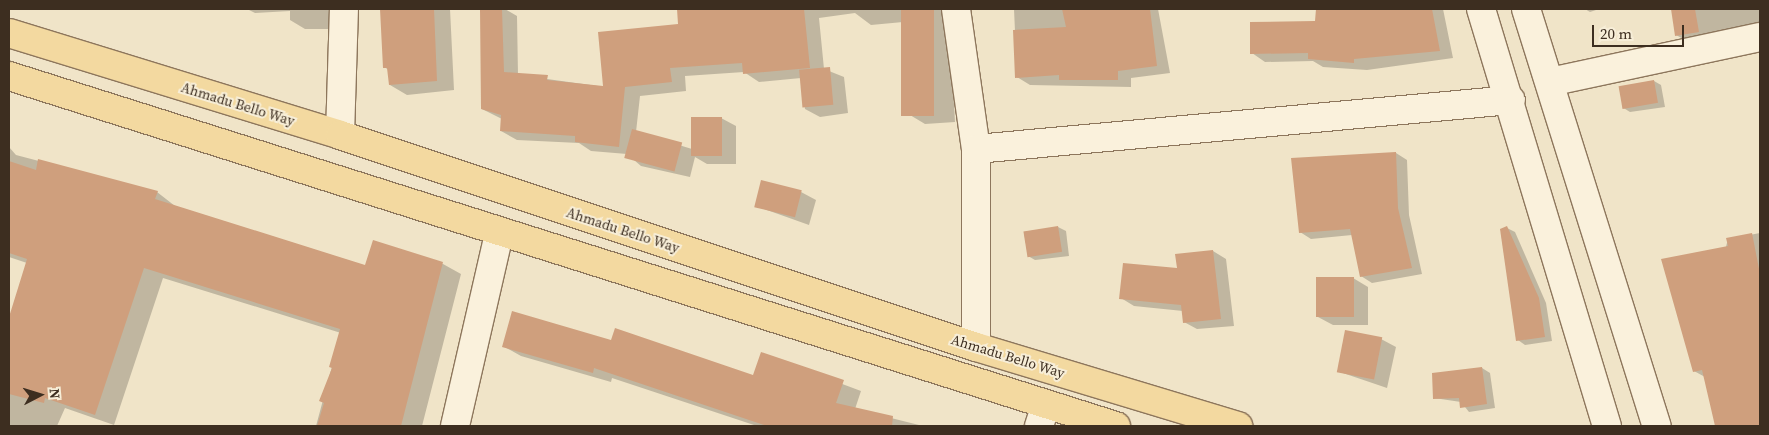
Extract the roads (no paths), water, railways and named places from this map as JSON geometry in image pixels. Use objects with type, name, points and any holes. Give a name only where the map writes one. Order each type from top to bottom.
[{"type":"main road","name":"Ahmadu Bello Way","points":[[9,33],[340,135],[976,347],[1238,426]]},
{"type":"main road","points":[[9,76],[499,234],[1042,416],[1116,426]]},
{"type":"street","points":[[340,135],[344,9]]},
{"type":"street","points":[[956,9],[976,150],[976,347]]},
{"type":"street","points":[[1481,9],[1511,100],[1607,426]]},
{"type":"street","points":[[1526,9],[1657,426]]},
{"type":"street","points":[[1550,82],[1760,37]]},
{"type":"street","points":[[976,150],[1511,100]]},
{"type":"street","points":[[455,426],[499,234]]}]
